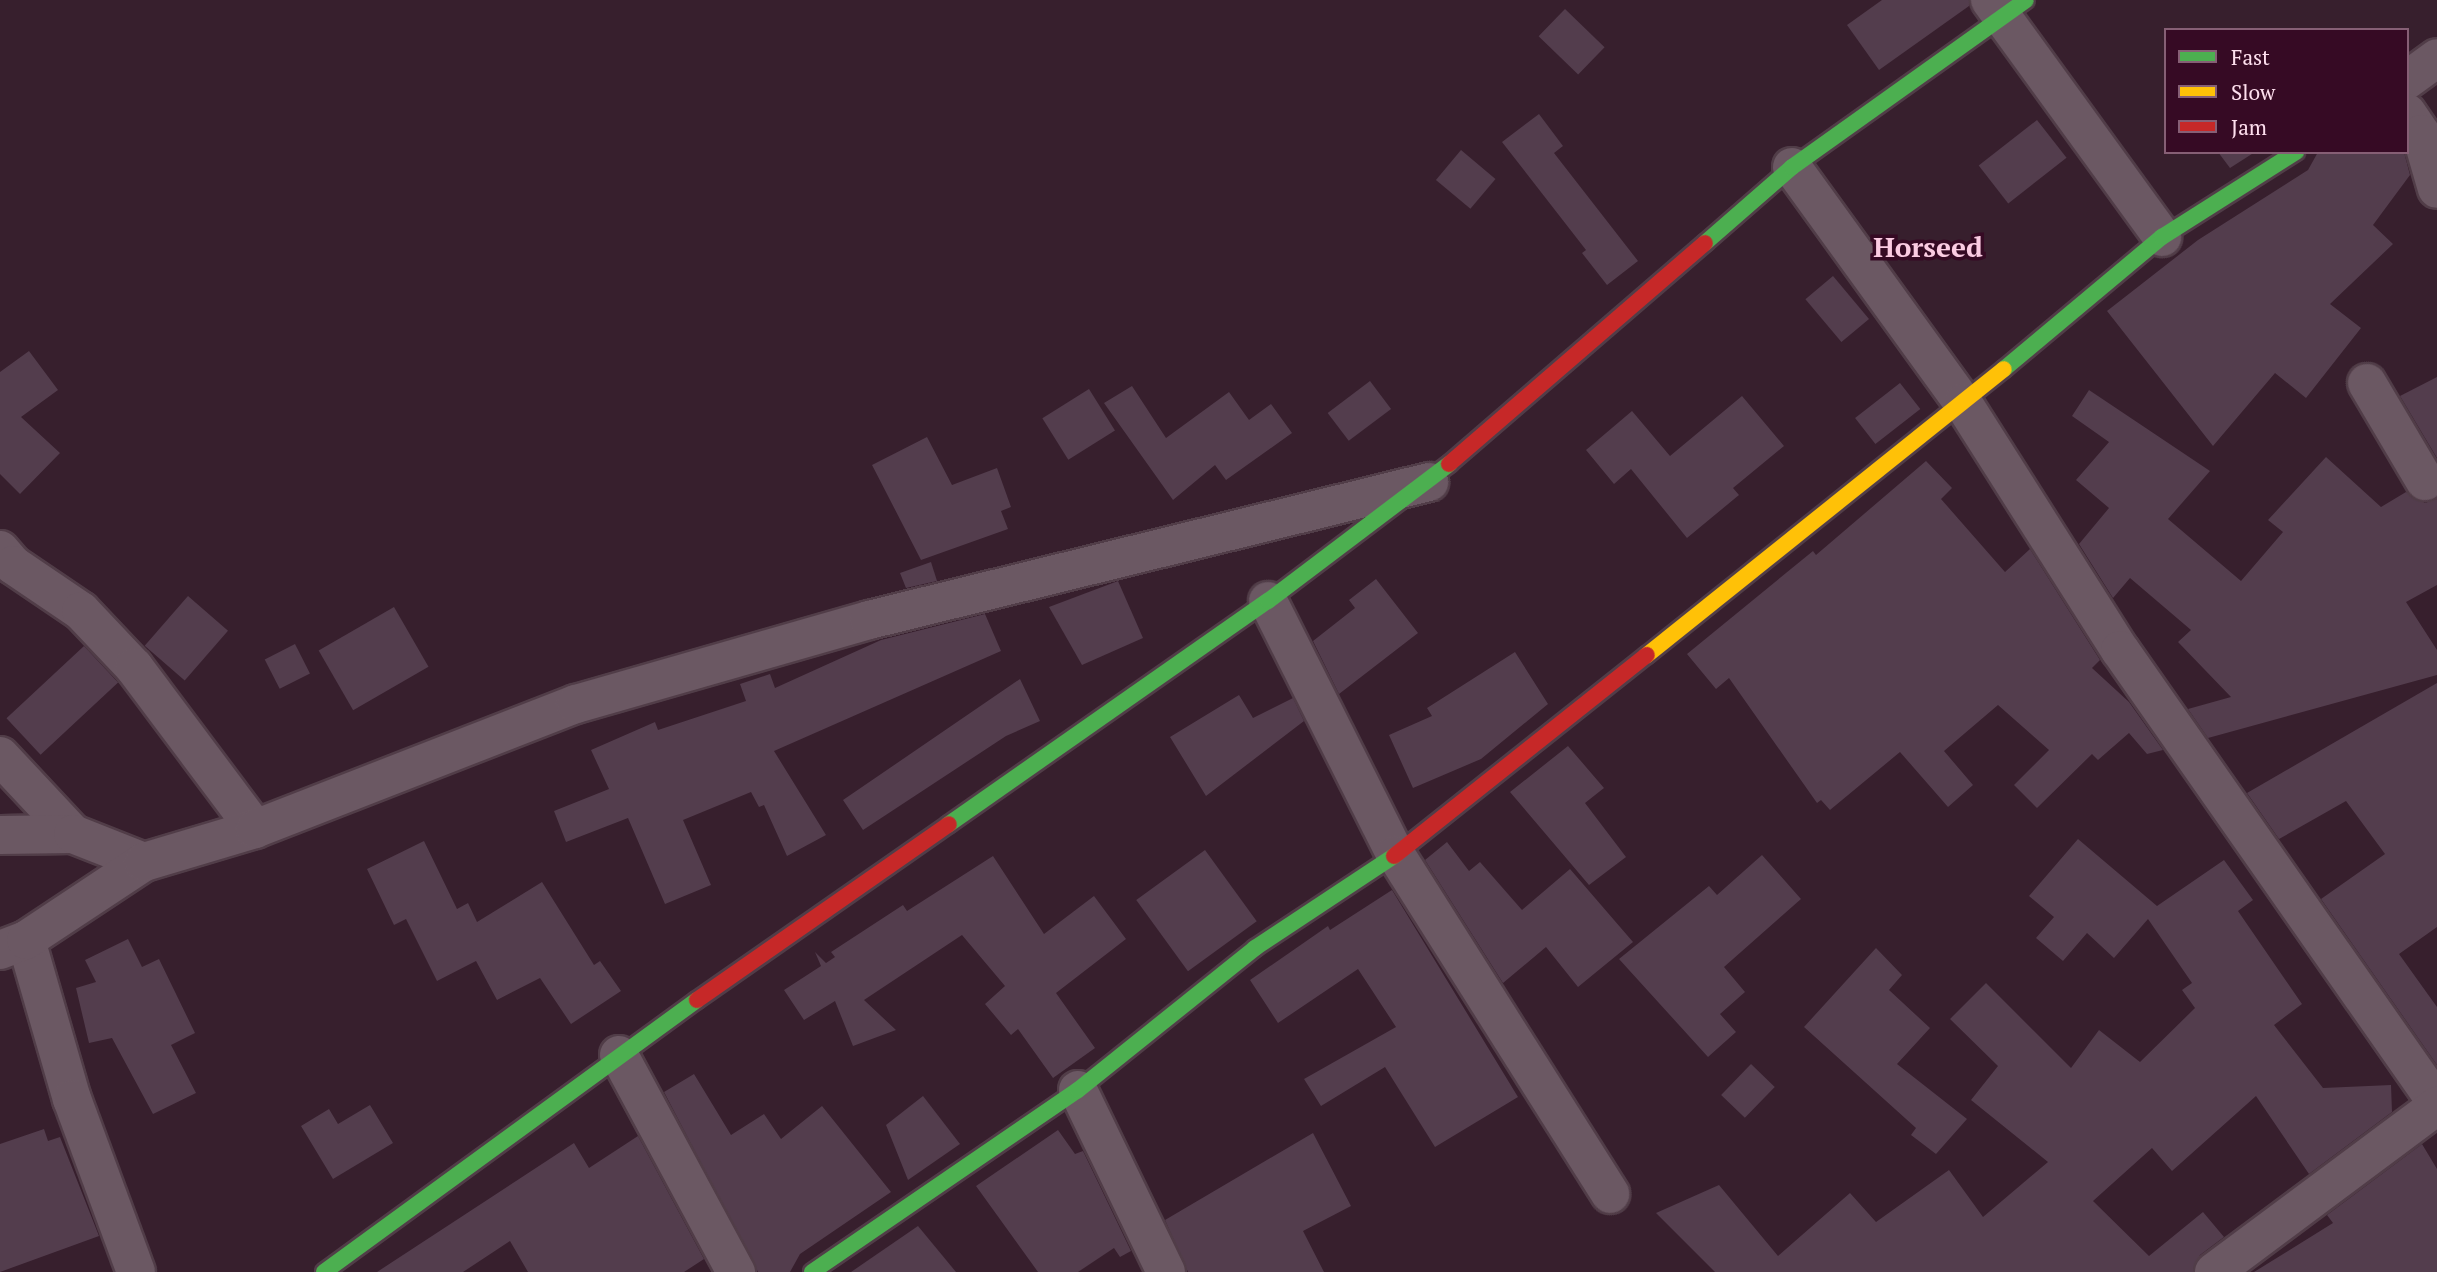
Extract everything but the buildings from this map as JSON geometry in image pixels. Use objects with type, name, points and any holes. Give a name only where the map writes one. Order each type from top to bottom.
[{"type":"street","points":[[324,1272],[619,1055],[1268,601],[1429,482],[1791,167],[2006,6],[2162,237]]},
{"type":"street","points":[[2409,79],[2437,58]]},
{"type":"street","points":[[2422,129],[2437,189]]},
{"type":"street","points":[[811,1272],[1077,1090],[1255,948],[1396,855],[1963,403],[2162,237],[2293,154]]},
{"type":"street","points":[[1791,167],[1963,403],[2120,650],[2437,1105],[2214,1272]]},
{"type":"street","points":[[2367,383],[2426,481]]},
{"type":"street","points":[[136,1272],[13,945],[144,862],[255,829],[576,704],[869,620],[1429,482]]},
{"type":"street","points":[[0,550],[13,565],[81,611],[134,667],[255,829]]},
{"type":"street","points":[[1268,601],[1396,855],[1609,1194]]},
{"type":"street","points":[[0,757],[74,834]]},
{"type":"street","points":[[0,835],[74,834],[144,862]]},
{"type":"street","points":[[619,1055],[736,1272]]},
{"type":"street","points":[[1077,1090],[1166,1272]]},
{"type":"traffic: fast","points":[[1705,243],[1792,167],[2026,0]]},
{"type":"traffic: fast","points":[[2004,369],[2162,237],[2293,154]]},
{"type":"traffic: fast","points":[[949,824],[1268,601],[1449,464]]},
{"type":"traffic: fast","points":[[812,1272],[1078,1090],[1255,948],[1394,856]]},
{"type":"traffic: fast","points":[[324,1272],[697,1000]]},
{"type":"traffic: slow","points":[[1647,655],[2004,369]]},
{"type":"traffic: jam","points":[[1449,464],[1705,243]]},
{"type":"traffic: jam","points":[[1394,856],[1647,655]]},
{"type":"traffic: jam","points":[[697,1000],[949,824]]},
{"type":"district","name":"Horseed","points":[[1928,247]]}]
